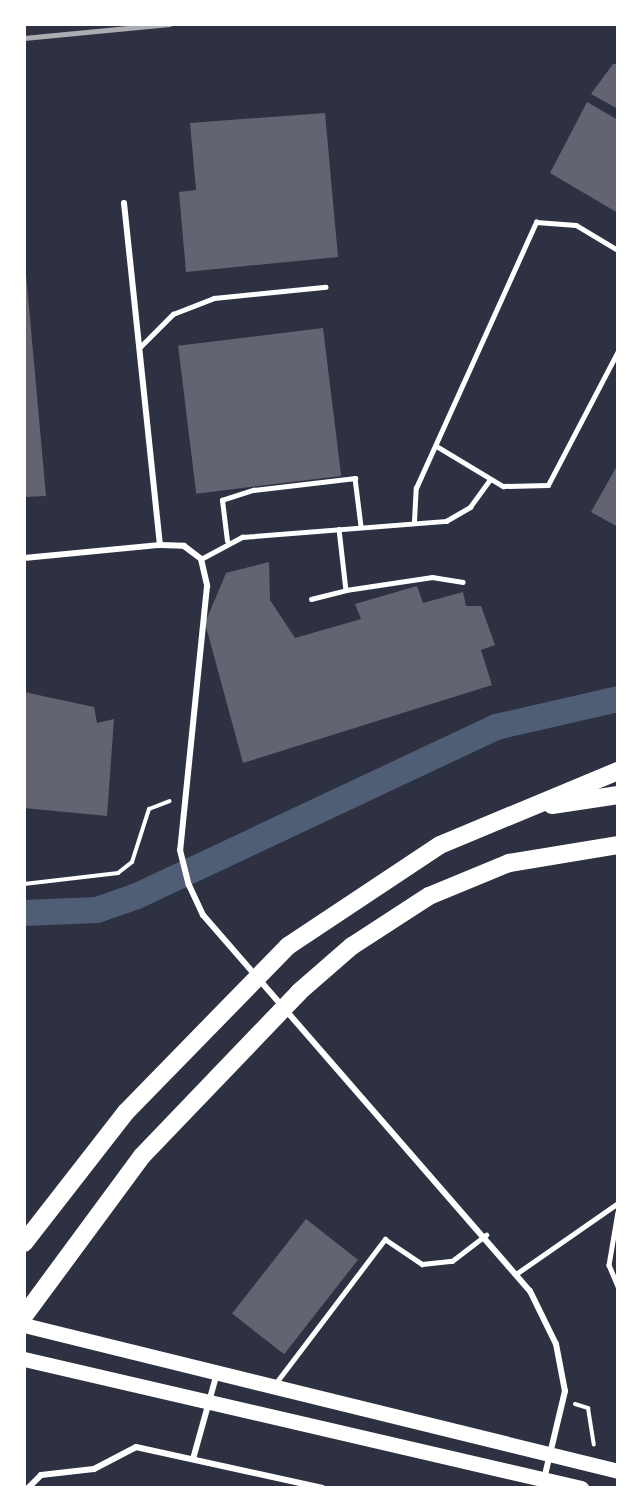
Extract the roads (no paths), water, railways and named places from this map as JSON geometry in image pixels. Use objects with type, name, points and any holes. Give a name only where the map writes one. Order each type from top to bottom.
[{"type":"highway","points":[[24,1243],[126,1112],[201,1031],[288,946],[342,906],[440,845],[618,771]]},
{"type":"highway","points":[[523,810],[618,795]]},
{"type":"highway","points":[[24,1316],[142,1155],[299,992],[367,936],[429,896],[509,863],[618,845]]},
{"type":"main road","points":[[24,1325],[618,1471]]},
{"type":"main road","points":[[24,1359],[580,1488]]},
{"type":"street","points":[[124,203],[160,545]]},
{"type":"street","points":[[24,558],[160,545],[184,546],[201,559],[207,586],[180,850],[203,915],[486,1235],[516,1274],[556,1344],[565,1402],[544,1479]]},
{"type":"street","points":[[193,1459],[217,1372]]},
{"type":"street","points":[[28,1488],[41,1474],[94,1469],[136,1447],[323,1488]]},
{"type":"lane","points":[[414,521],[416,488],[438,447],[536,222],[576,225],[618,250]]},
{"type":"lane","points":[[139,348],[173,314],[214,298],[325,287]]},
{"type":"lane","points":[[438,447],[503,486],[548,485],[618,351]]},
{"type":"lane","points":[[227,541],[222,500],[253,489],[355,478],[361,526]]},
{"type":"lane","points":[[201,559],[227,541],[414,521],[446,521],[470,507],[490,479]]},
{"type":"lane","points":[[339,529],[346,590]]},
{"type":"lane","points":[[311,599],[346,590],[432,577],[463,582]]},
{"type":"lane","points":[[516,1274],[618,1203]]},
{"type":"lane","points":[[618,1212],[609,1265],[618,1286]]},
{"type":"lane","points":[[274,1386],[385,1239],[422,1264],[452,1261],[486,1235]]},
{"type":"waterway","points":[[24,913],[97,910],[137,896],[496,727],[618,699]]},
{"type":"railway","points":[[24,38],[169,24]]}]
